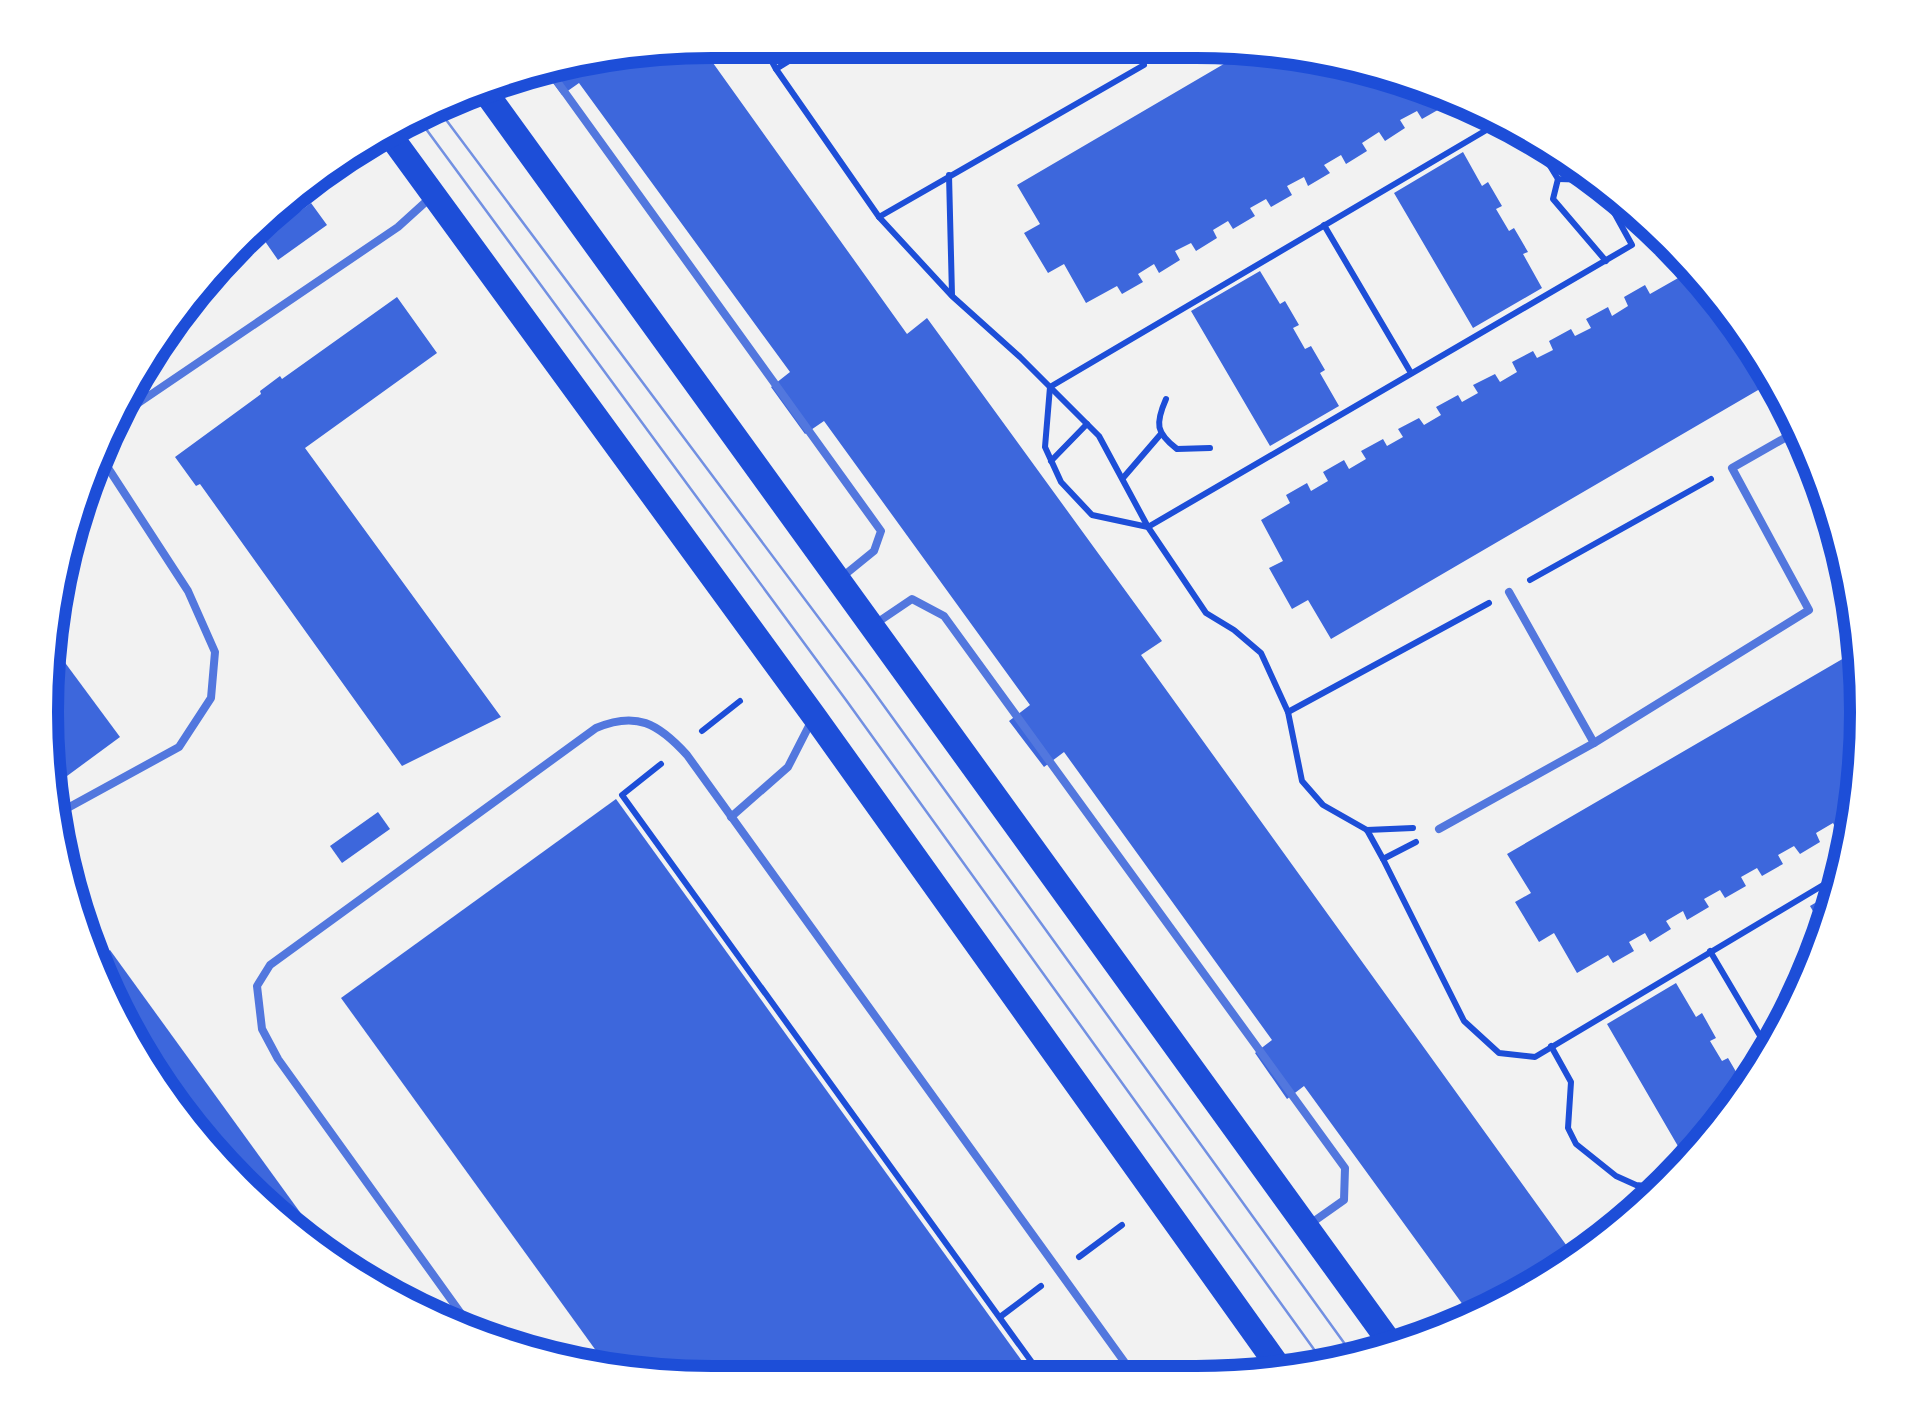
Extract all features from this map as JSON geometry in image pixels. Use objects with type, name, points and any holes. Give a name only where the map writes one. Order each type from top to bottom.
[{"type":"main road","points":[[489,97],[1386,1337]]},
{"type":"main road","points":[[394,140],[814,716],[1274,1361]]},
{"type":"lane","points":[[555,77],[880,531],[874,551],[838,580]]},
{"type":"lane","points":[[133,407],[398,227],[434,194]]},
{"type":"lane","points":[[1439,829],[1594,743],[1809,610],[1732,468],[1789,435]]},
{"type":"lane","points":[[65,810],[180,747],[210,698],[215,652],[188,591],[106,464]]},
{"type":"lane","points":[[1509,592],[1594,743]]},
{"type":"lane","points":[[872,626],[912,599],[944,616],[1155,905],[1345,1168],[1344,1200],[1306,1226]]},
{"type":"lane","points":[[732,817],[788,767],[814,716]]},
{"type":"lane","points":[[463,1317],[278,1059],[262,1030],[257,986],[270,965],[596,728],[619,718],[643,722],[669,735],[680,748],[1127,1366]]},
{"type":"path","points":[[770,58],[880,218],[952,296],[1099,436],[1148,527],[1206,613],[1261,652],[1288,712],[1296,765],[1311,794],[1367,830],[1439,829]]},
{"type":"path","points":[[776,69],[794,58]]},
{"type":"path","points":[[880,218],[949,174],[1155,58]]},
{"type":"path","points":[[1050,387],[1491,127]]},
{"type":"path","points":[[1547,160],[1558,179],[1553,198],[1606,260]]},
{"type":"path","points":[[949,174],[952,296]]},
{"type":"path","points":[[1558,179],[1575,179]]},
{"type":"path","points":[[1050,387],[1045,448],[1061,482],[1092,515],[1148,527],[1632,245],[1609,204]]},
{"type":"path","points":[[1324,225],[1412,373]]},
{"type":"path","points":[[1166,399],[1156,420],[1160,435],[1177,450],[1210,448]]},
{"type":"path","points":[[1050,461],[1087,424]]},
{"type":"path","points":[[1123,478],[1160,435]]},
{"type":"path","points":[[740,701],[622,795],[1035,1366]]},
{"type":"path","points":[[1383,859],[1439,829]]},
{"type":"path","points":[[1367,830],[1464,1021],[1499,1053],[1535,1058],[1828,882]]},
{"type":"path","points":[[1710,951],[1762,1039]]},
{"type":"path","points":[[1551,1046],[1571,1082],[1568,1128],[1576,1144],[1616,1176],[1647,1186]]},
{"type":"building","points":[[709,58],[907,334],[927,318],[1162,641],[1141,655],[1569,1249],[1524,1278],[1465,1308],[1304,1086],[1287,1099],[1255,1053],[1272,1040],[1064,752],[1044,767],[1009,721],[1030,705],[824,421],[805,434],[771,387],[790,372],[579,83],[562,95],[549,78],[626,63]]},
{"type":"building","points":[[1233,59],[1324,70],[1407,92],[1443,107],[1422,119],[1417,111],[1400,120],[1405,128],[1385,141],[1379,132],[1362,143],[1367,151],[1346,164],[1341,155],[1324,165],[1330,173],[1308,186],[1304,177],[1287,186],[1292,195],[1271,207],[1266,199],[1250,208],[1255,216],[1233,229],[1228,221],[1213,230],[1217,238],[1196,251],[1191,243],[1175,251],[1180,260],[1159,273],[1154,264],[1138,274],[1143,282],[1122,294],[1117,286],[1086,303],[1064,264],[1048,273],[1024,233],[1040,224],[1017,185]]},
{"type":"building","points":[[1463,152],[1482,186],[1488,182],[1502,206],[1496,209],[1509,231],[1514,228],[1528,252],[1523,254],[1542,288],[1473,328],[1394,193]]},
{"type":"building","points":[[311,203],[327,225],[278,260],[262,237],[296,207],[299,212]]},
{"type":"building","points":[[1260,271],[1280,304],[1285,301],[1299,325],[1293,328],[1305,349],[1311,346],[1325,370],[1320,373],[1339,406],[1270,446],[1191,311]]},
{"type":"building","points":[[1683,275],[1715,313],[1764,387],[1331,639],[1308,600],[1292,609],[1269,568],[1283,561],[1261,520],[1290,503],[1286,495],[1307,483],[1311,491],[1328,481],[1323,472],[1344,460],[1349,469],[1366,459],[1361,451],[1383,439],[1387,446],[1403,437],[1398,429],[1419,418],[1424,425],[1441,415],[1436,407],[1458,395],[1462,402],[1478,393],[1473,385],[1495,374],[1500,382],[1517,372],[1512,362],[1533,351],[1537,358],[1553,350],[1549,341],[1571,329],[1575,336],[1591,328],[1586,319],[1608,307],[1612,316],[1628,306],[1624,297],[1645,285],[1650,294]]},
{"type":"building","points":[[397,297],[437,353],[305,448],[501,717],[402,766],[200,484],[196,486],[175,457],[280,376],[282,379]]},
{"type":"building","points":[[60,656],[120,737],[61,780]]},
{"type":"building","points":[[1848,656],[1849,754],[1839,831],[1833,823],[1816,833],[1820,842],[1800,854],[1794,846],[1778,855],[1783,864],[1762,876],[1757,868],[1741,877],[1746,886],[1725,898],[1720,890],[1704,899],[1709,907],[1687,920],[1683,911],[1666,921],[1671,929],[1650,942],[1645,933],[1629,942],[1634,951],[1613,963],[1608,955],[1577,973],[1554,933],[1539,942],[1515,902],[1531,893],[1507,854]]},
{"type":"building","points":[[616,799],[1026,1366],[712,1366],[600,1356],[341,998]]},
{"type":"building","points":[[378,812],[390,829],[342,863],[330,846]]},
{"type":"building","points":[[1823,898],[1817,918],[1810,906]]},
{"type":"building","points":[[110,950],[313,1230],[249,1174],[193,1110],[145,1038],[104,954]]},
{"type":"building","points":[[1676,983],[1696,1017],[1702,1013],[1716,1038],[1710,1041],[1722,1061],[1728,1058],[1739,1077],[1681,1151],[1607,1024]]},
{"type":"tram line","points":[[443,115],[866,681],[1347,1347]]},
{"type":"tram line","points":[[423,125],[846,700],[1317,1354]]}]
